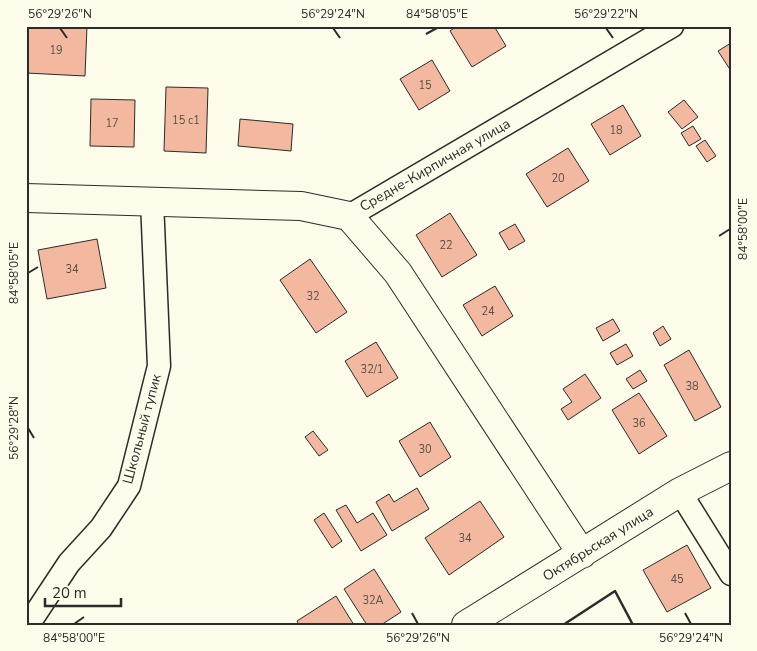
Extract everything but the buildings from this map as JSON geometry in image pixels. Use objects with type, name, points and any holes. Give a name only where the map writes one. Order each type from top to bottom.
[{"type":"street","name":"Средне-Кирпичная улица","points":[[26,198],[301,206],[349,216],[672,26]]},
{"type":"street","name":"Школьный тупик","points":[[28,625],[69,563],[101,528],[129,486],[159,366],[152,201]]},
{"type":"street","points":[[349,216],[398,274],[582,554]]},
{"type":"street","name":"Октябрьская улица","points":[[466,625],[680,492],[731,466]]},
{"type":"street","points":[[680,492],[731,574]]},
{"type":"wall","points":[[563,625],[615,591],[633,625]]}]
